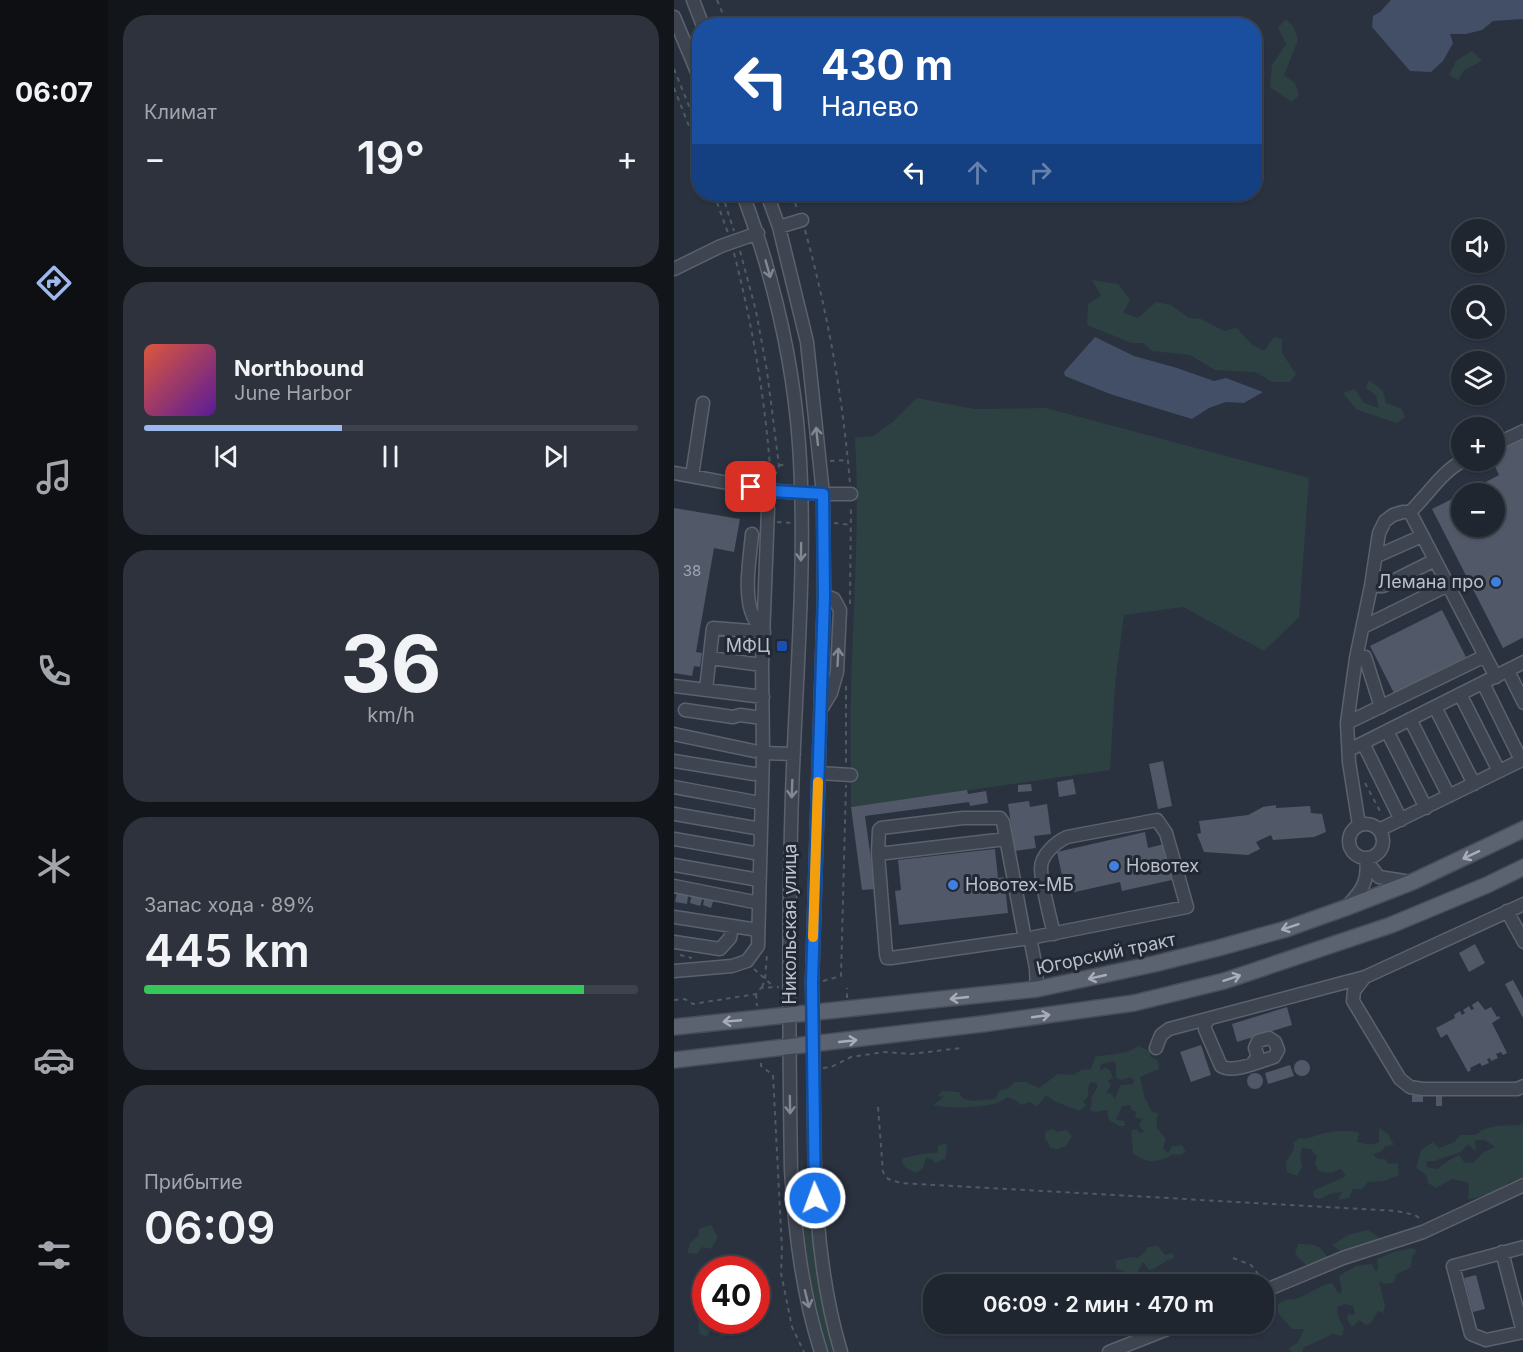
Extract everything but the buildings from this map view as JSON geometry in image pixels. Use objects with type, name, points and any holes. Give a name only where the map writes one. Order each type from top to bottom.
[{"type":"main road","name":"Югорский тракт","points":[[674,1027],[1037,989],[1218,948],[1345,908],[1412,882],[1523,830]]},
{"type":"main road","points":[[674,1060],[982,1024],[1134,1003],[1224,981],[1391,925],[1487,885],[1523,867]]},
{"type":"street","points":[[693,0],[700,18]]},
{"type":"street","points":[[674,17],[692,60]]},
{"type":"street","name":"Никольская улица","points":[[746,201],[758,233],[770,276],[786,348],[794,402],[801,493],[801,594],[790,858],[791,1170],[803,1285],[821,1352]]},
{"type":"street","name":"Никольская улица","points":[[770,201],[779,227],[806,342],[823,494],[824,596],[812,983],[814,1178],[816,1217],[826,1285],[841,1352]]},
{"type":"street","points":[[779,227],[802,220]]},
{"type":"street","points":[[674,269],[692,259],[758,233]]},
{"type":"street","points":[[692,476],[703,403]]},
{"type":"street","points":[[1505,440],[1523,431]]},
{"type":"street","points":[[1359,825],[1347,723],[1356,658],[1364,627],[1379,533],[1385,521],[1393,515],[1410,512],[1426,497],[1437,482],[1451,471]]},
{"type":"street","points":[[674,473],[801,493],[851,494]]},
{"type":"street","points":[[674,971],[732,966],[747,961],[758,946],[761,829],[759,752],[763,697],[762,665],[769,487]]},
{"type":"street","points":[[1410,512],[1496,676]]},
{"type":"street","points":[[752,534],[748,578],[749,600],[753,616],[764,632]]},
{"type":"street","points":[[1377,556],[1422,536]]},
{"type":"street","points":[[1371,586],[1383,586],[1435,560]]},
{"type":"street","points":[[1364,627],[1448,585]]},
{"type":"street","points":[[706,689],[713,628],[764,632]]},
{"type":"street","points":[[1347,723],[1485,656]]},
{"type":"street","points":[[1356,658],[1365,657],[1381,707]]},
{"type":"street","points":[[710,658],[762,665]]},
{"type":"street","points":[[1349,750],[1523,662]]},
{"type":"street","points":[[1508,670],[1523,703]]},
{"type":"street","points":[[1379,830],[1522,759],[1482,683]]},
{"type":"street","points":[[674,686],[763,697]]},
{"type":"street","points":[[1352,688],[1374,688]]},
{"type":"street","points":[[1460,694],[1499,771]]},
{"type":"street","points":[[1435,707],[1474,784]]},
{"type":"street","points":[[685,710],[733,717],[740,714],[762,718]]},
{"type":"street","points":[[1410,719],[1449,796]]},
{"type":"street","points":[[1387,731],[1426,808]]},
{"type":"street","points":[[674,734],[759,752],[794,754]]},
{"type":"street","points":[[1363,743],[1401,820]]},
{"type":"street","points":[[674,761],[755,774]]},
{"type":"street","points":[[819,773],[849,775]]},
{"type":"street","points":[[674,788],[755,802]]},
{"type":"street","points":[[674,814],[761,829]]},
{"type":"street","points":[[1037,989],[1036,968],[1028,939],[1003,822],[1000,818],[963,818],[881,828],[878,833],[887,958],[1028,939],[1054,934],[1187,907],[1166,833],[1157,820],[1067,837],[1054,845],[1045,856],[1041,867],[1054,934]]},
{"type":"street","points":[[1366,860],[1380,850],[1382,840],[1379,830],[1370,825],[1359,825],[1351,832],[1349,842],[1353,852],[1366,860],[1379,878],[1412,882]]},
{"type":"street","points":[[674,839],[760,854]]},
{"type":"street","points":[[878,854],[1006,839]]},
{"type":"street","points":[[1345,908],[1366,883],[1366,860]]},
{"type":"street","points":[[674,865],[760,880]]},
{"type":"street","points":[[674,886],[759,903]]},
{"type":"street","points":[[1156,1048],[1164,1032],[1365,977],[1523,903]]},
{"type":"street","points":[[1507,911],[1523,942]]},
{"type":"street","points":[[674,917],[758,930]]},
{"type":"street","points":[[674,942],[720,949],[730,938],[732,927]]},
{"type":"street","points":[[1365,977],[1354,991],[1353,1001],[1400,1080],[1410,1087],[1517,1089],[1523,1086]]},
{"type":"street","points":[[1209,1018],[1205,1029],[1221,1066],[1231,1070],[1252,1064]]},
{"type":"street","points":[[1274,1287],[1343,1258],[1424,1232],[1523,1185]]},
{"type":"street","points":[[1502,1252],[1523,1332],[1486,1340],[1471,1334],[1453,1266],[1502,1252],[1523,1247]]},
{"type":"street","points":[[1109,1352],[1155,1334]]},
{"type":"path","points":[[717,0],[725,18]]},
{"type":"path","points":[[674,69],[692,113]]},
{"type":"path","points":[[674,88],[692,134]]},
{"type":"path","points":[[724,201],[738,240],[756,311],[768,382],[779,466],[769,487]]},
{"type":"path","points":[[795,201],[802,220],[828,321],[843,415],[851,494],[851,601],[848,609]]},
{"type":"path","points":[[812,983],[841,976],[849,775],[846,684]]},
{"type":"path","points":[[674,1000],[685,999],[693,1004],[756,994],[761,988],[791,985]]},
{"type":"path","points":[[847,988],[847,1009]]},
{"type":"path","points":[[756,994],[757,1019]]},
{"type":"path","points":[[850,1040],[851,1057],[884,1052],[911,1054],[961,1048]]},
{"type":"path","points":[[760,1050],[761,1066],[773,1075],[782,1249],[781,1274],[792,1327],[804,1352]]},
{"type":"path","points":[[878,1107],[883,1172],[888,1179],[901,1183],[1397,1210],[1422,1218],[1424,1232]]},
{"type":"path","points":[[1233,1258],[1251,1265],[1259,1274]]},
{"type":"shaded area","points":[[1286,19],[1294,28],[1298,40],[1284,75],[1295,83],[1299,95],[1292,102],[1270,87],[1272,65],[1286,44],[1278,28]]},
{"type":"shaded area","points":[[1472,51],[1482,61],[1464,70],[1458,80],[1449,75],[1456,61]]},
{"type":"shaded area","points":[[1092,280],[1118,284],[1130,300],[1123,313],[1138,318],[1156,302],[1171,305],[1189,318],[1201,319],[1224,331],[1237,328],[1251,344],[1264,351],[1274,337],[1282,339],[1282,353],[1296,374],[1290,382],[1272,382],[1255,372],[1215,370],[1190,355],[1152,351],[1143,343],[1132,343],[1087,325],[1088,304],[1101,296]]},
{"type":"shaded area","points":[[1369,380],[1383,391],[1386,403],[1402,409],[1405,418],[1396,423],[1356,409],[1343,393],[1355,389],[1364,403],[1379,408],[1376,395],[1366,388]]},
{"type":"shaded area","points":[[917,398],[974,409],[1046,408],[1309,478],[1299,617],[1264,651],[1183,607],[1124,615],[1115,684],[1110,770],[851,807],[851,707],[856,534],[855,438],[873,436],[894,421]]},
{"type":"shaded area","points":[[1138,1046],[1150,1051],[1151,1057],[1158,1061],[1159,1069],[1140,1077],[1144,1096],[1152,1112],[1158,1113],[1157,1127],[1166,1138],[1163,1148],[1168,1153],[1172,1146],[1182,1145],[1186,1152],[1180,1155],[1173,1154],[1163,1159],[1148,1161],[1133,1153],[1131,1131],[1136,1129],[1140,1133],[1144,1132],[1139,1125],[1143,1119],[1135,1118],[1136,1112],[1131,1109],[1131,1105],[1122,1106],[1116,1120],[1124,1121],[1125,1126],[1119,1126],[1109,1120],[1107,1110],[1095,1112],[1090,1110],[1091,1098],[1098,1086],[1095,1082],[1090,1083],[1088,1097],[1083,1101],[1086,1106],[1079,1111],[1054,1101],[1046,1095],[1037,1107],[1030,1102],[1021,1105],[1007,1097],[1002,1101],[983,1106],[933,1105],[944,1097],[938,1096],[942,1091],[959,1092],[962,1098],[972,1101],[995,1099],[1000,1090],[1008,1089],[1014,1082],[1026,1082],[1039,1088],[1058,1074],[1074,1075],[1081,1070],[1091,1069],[1095,1057],[1123,1053]],"holes":[[[1113,1061],[1116,1063],[1116,1078],[1122,1080],[1129,1077],[1134,1080],[1133,1084],[1121,1085],[1115,1098],[1110,1093],[1106,1094],[1111,1085],[1108,1081],[1113,1078],[1110,1071],[1106,1067],[1100,1071],[1100,1065]]]},
{"type":"shaded area","points":[[1523,1122],[1523,1181],[1510,1182],[1498,1191],[1468,1200],[1469,1183],[1452,1179],[1436,1188],[1428,1183],[1426,1175],[1416,1168],[1421,1150],[1433,1142],[1439,1148],[1455,1142],[1460,1135],[1475,1135],[1484,1129],[1497,1126],[1519,1125]],"holes":[[[1475,1140],[1485,1140],[1495,1147],[1484,1152],[1473,1163],[1464,1162],[1459,1155],[1437,1169],[1426,1167],[1427,1161],[1461,1152],[1468,1144],[1476,1151]]]},
{"type":"shaded area","points":[[1379,1128],[1388,1134],[1394,1145],[1385,1146],[1382,1151],[1374,1154],[1377,1159],[1385,1159],[1389,1164],[1398,1163],[1399,1175],[1384,1181],[1368,1182],[1362,1189],[1353,1189],[1349,1198],[1338,1200],[1342,1192],[1332,1193],[1319,1199],[1314,1197],[1313,1191],[1346,1176],[1341,1169],[1331,1173],[1319,1171],[1315,1163],[1317,1157],[1311,1149],[1302,1148],[1300,1157],[1302,1167],[1297,1176],[1287,1172],[1286,1162],[1294,1149],[1294,1142],[1299,1138],[1349,1131],[1359,1133],[1357,1142],[1374,1144],[1379,1142]]},
{"type":"shaded area","points":[[1053,1129],[1057,1132],[1067,1130],[1072,1136],[1066,1146],[1056,1150],[1050,1147],[1045,1139],[1045,1132]]},
{"type":"shaded area","points":[[946,1143],[945,1159],[936,1163],[926,1158],[923,1168],[916,1173],[906,1168],[902,1162],[903,1158],[938,1153],[938,1146]]},
{"type":"shaded area","points":[[801,1156],[821,1296],[835,1352],[829,1352],[811,1280],[804,1230]]},
{"type":"shaded area","points":[[711,1225],[718,1237],[711,1249],[702,1247],[697,1254],[687,1253],[690,1243],[699,1235],[699,1229]]},
{"type":"shaded area","points":[[1368,1230],[1379,1237],[1369,1246],[1344,1253],[1332,1245],[1348,1235]]},
{"type":"shaded area","points":[[1298,1244],[1318,1247],[1330,1262],[1306,1265],[1295,1254]]},
{"type":"shaded area","points":[[1158,1246],[1165,1255],[1173,1253],[1174,1258],[1149,1270],[1143,1262],[1137,1273],[1127,1273],[1116,1268],[1115,1261],[1138,1258],[1148,1247]]},
{"type":"shaded area","points":[[1411,1248],[1417,1250],[1412,1257],[1411,1267],[1397,1274],[1393,1283],[1384,1284],[1379,1281],[1385,1306],[1383,1313],[1378,1311],[1371,1323],[1366,1325],[1359,1320],[1352,1327],[1347,1315],[1355,1314],[1353,1306],[1345,1304],[1337,1307],[1338,1316],[1344,1328],[1342,1336],[1333,1334],[1303,1348],[1303,1352],[1292,1352],[1288,1349],[1298,1342],[1304,1329],[1292,1329],[1278,1313],[1278,1304],[1301,1297],[1332,1283],[1339,1294],[1342,1291],[1339,1276],[1356,1266],[1372,1264],[1376,1272],[1377,1259]]},
{"type":"water","points":[[1391,0],[1523,0],[1523,19],[1493,21],[1482,30],[1466,34],[1450,34],[1453,43],[1443,61],[1431,72],[1410,71],[1372,27],[1373,16]]},
{"type":"water","points":[[1095,337],[1134,356],[1214,381],[1226,378],[1263,392],[1244,403],[1226,402],[1209,408],[1192,419],[1110,394],[1065,376],[1064,372]]},
{"type":"slow traffic","points":[[813,937],[818,782]]},
{"type":"place","name":"Лемана про","points":[[1496,582]]},
{"type":"place","name":"МФЦ","points":[[782,646]]},
{"type":"place","name":"Новотех","points":[[1114,866]]},
{"type":"place","name":"Новотех-МБ","points":[[953,885]]},
{"type":"route","points":[[751,487],[772,491],[823,494],[824,596],[812,983],[815,1198]]}]
